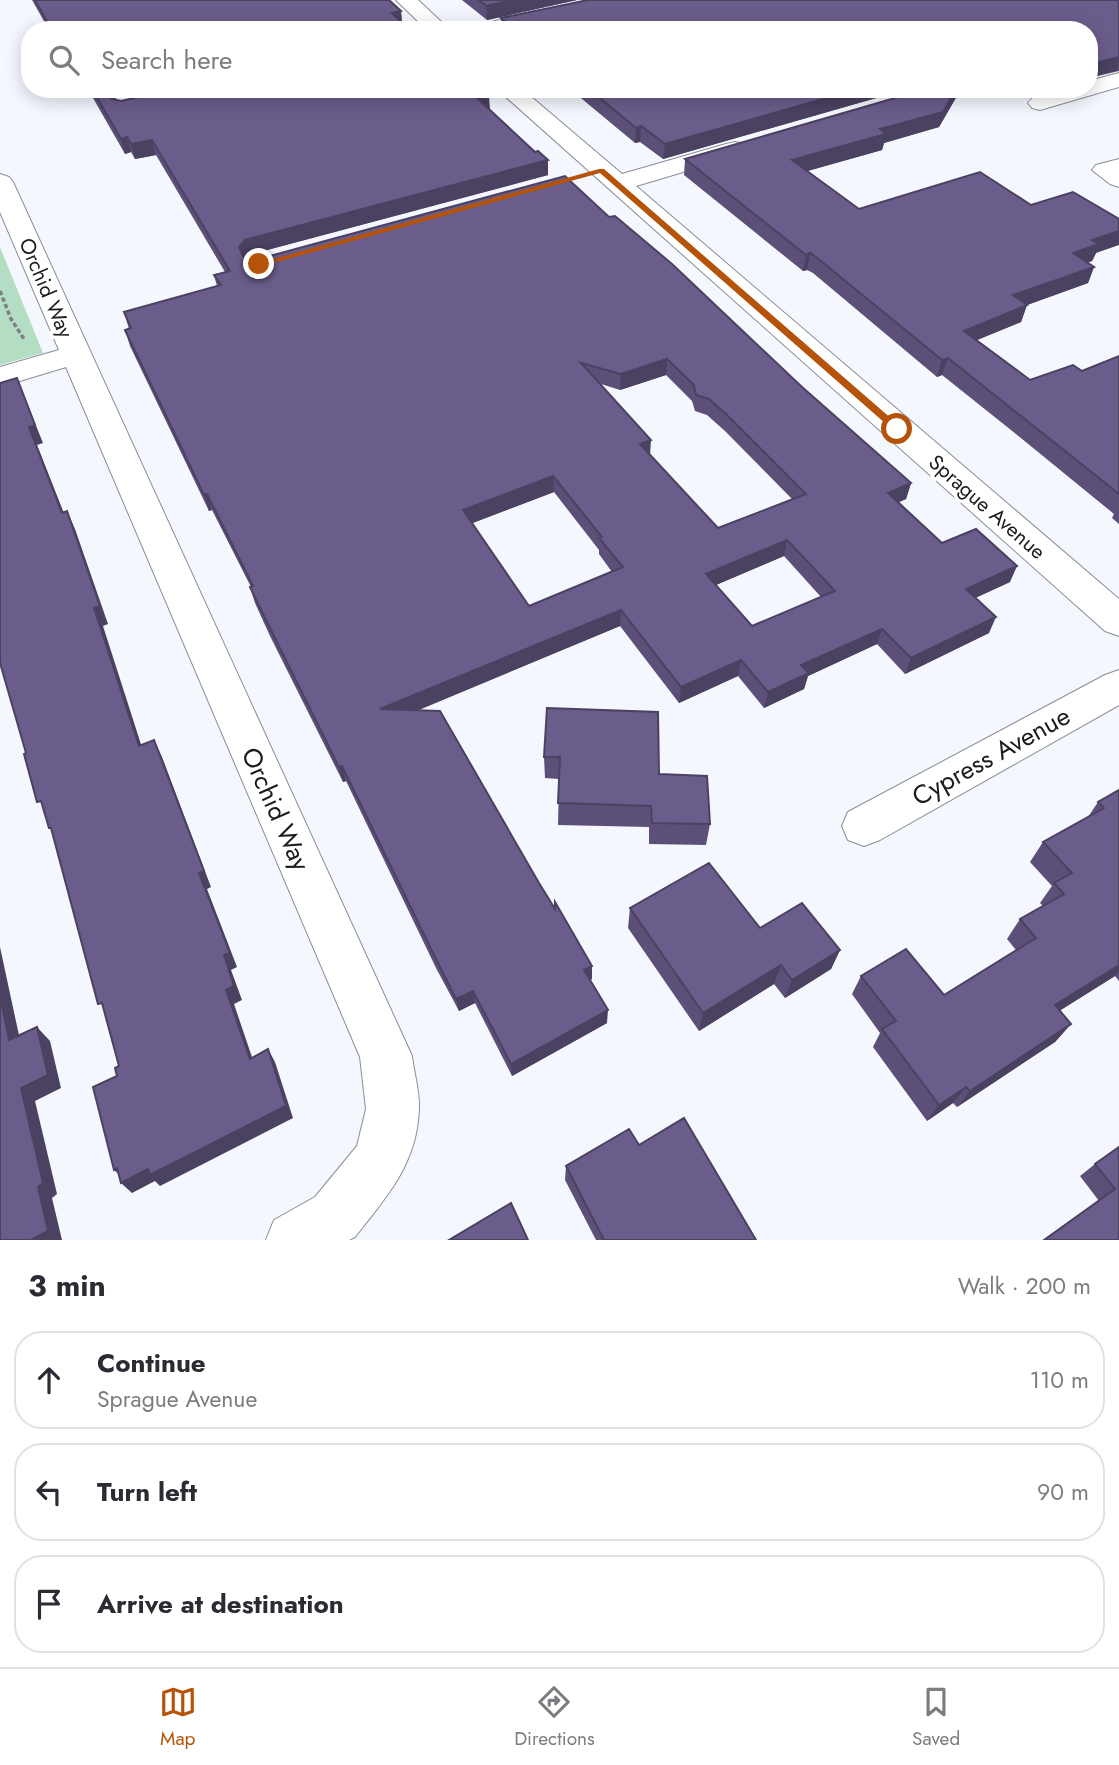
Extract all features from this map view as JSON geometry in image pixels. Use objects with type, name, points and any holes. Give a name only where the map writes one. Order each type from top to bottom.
[{"type":"street","points":[[405,0],[430,21]]},
{"type":"street","points":[[513,21],[574,4],[617,0]]},
{"type":"street","points":[[1098,86],[1119,80]]},
{"type":"street","name":"Sprague Avenue","points":[[517,98],[598,177],[1119,621]]},
{"type":"street","points":[[1040,103],[1057,98]]},
{"type":"street","points":[[598,177],[754,143]]},
{"type":"street","points":[[1119,166],[1105,170],[1119,179]]},
{"type":"street","name":"Orchid Way","points":[[0,182],[386,1056],[393,1109],[381,1160],[335,1217],[294,1240]]},
{"type":"street","name":"Orchid Way","points":[[0,377],[75,355]]},
{"type":"street","name":"Cypress Avenue","points":[[864,826],[1119,686]]},
{"type":"path","points":[[0,291],[11,319],[24,339],[24,346]]},
{"type":"green space","points":[[0,247],[43,353],[0,365]]},
{"type":"building","points":[[35,0],[389,0],[401,11],[392,13],[400,21],[47,21]]},
{"type":"building","points":[[479,0],[512,0],[486,6]]},
{"type":"building","points":[[588,0],[1119,0],[1119,57],[1098,62],[1098,21],[504,21],[501,18]]},
{"type":"building","points":[[97,98],[121,101],[134,98],[477,98],[535,152],[538,151],[548,160],[245,240],[239,247],[243,256],[255,259],[266,257],[565,176],[609,217],[615,216],[672,264],[802,387],[911,483],[888,493],[942,543],[976,529],[1017,566],[966,589],[996,617],[911,658],[882,629],[801,665],[809,673],[768,692],[741,660],[681,687],[621,610],[380,709],[440,711],[539,883],[555,909],[555,902],[592,966],[584,970],[608,1010],[511,1064],[473,991],[456,999],[342,766],[339,767],[266,620],[250,587],[253,586],[207,494],[204,495],[125,330],[131,328],[124,312],[221,285],[214,275],[230,271],[152,140],[131,144],[127,137],[121,139]],"holes":[[[667,359],[694,385],[696,395],[709,399],[727,415],[806,494],[718,528],[640,444],[651,440],[581,363],[621,374]],[[553,476],[623,567],[529,606],[463,510]],[[787,540],[835,591],[752,626],[706,574]]]},
{"type":"building","points":[[600,98],[826,98],[665,144],[641,126],[636,128]]},
{"type":"building","points":[[895,98],[951,98],[943,112],[880,129],[886,134],[792,160],[859,209],[980,172],[1031,205],[1073,192],[1119,219],[1119,231],[1092,240],[1099,244],[1073,253],[1094,267],[1013,295],[1027,305],[964,331],[1030,380],[1073,365],[1082,371],[1119,356],[1119,494],[948,358],[942,360],[816,257],[810,253],[806,255],[685,159]]},
{"type":"building","points":[[17,378],[35,425],[29,427],[62,513],[67,511],[100,606],[94,608],[139,746],[154,740],[204,871],[199,873],[230,953],[224,955],[234,986],[226,990],[250,1059],[268,1049],[286,1106],[150,1175],[148,1169],[121,1183],[117,1168],[114,1170],[93,1087],[117,1076],[115,1068],[119,1066],[102,1003],[98,1004],[51,828],[41,801],[37,802],[0,663],[0,383]]},
{"type":"building","points":[[547,708],[658,712],[659,774],[707,776],[710,824],[652,823],[651,806],[558,803],[560,757],[544,757]]},
{"type":"building","points":[[1119,790],[1119,965],[1055,1005],[1071,1024],[970,1091],[966,1087],[939,1105],[882,1029],[896,1021],[861,976],[906,949],[944,995],[1036,938],[1020,919],[1064,894],[1054,883],[1072,873],[1043,842],[1104,808],[1098,802]]},
{"type":"building","points":[[709,863],[760,928],[802,903],[840,950],[792,980],[781,965],[703,1013],[630,908]]},
{"type":"building","points":[[0,996],[9,1040],[37,1027],[48,1075],[21,1088],[43,1183],[38,1187],[48,1231],[31,1240],[0,1240]]},
{"type":"building","points":[[684,1118],[756,1240],[604,1240],[566,1166],[629,1129],[639,1145]]},
{"type":"building","points":[[1119,1147],[1119,1240],[1044,1240],[1115,1189],[1095,1164]]},
{"type":"building","points":[[511,1203],[528,1240],[449,1240]]},
{"type":"route","points":[[259,264],[602,171],[897,429]]}]
